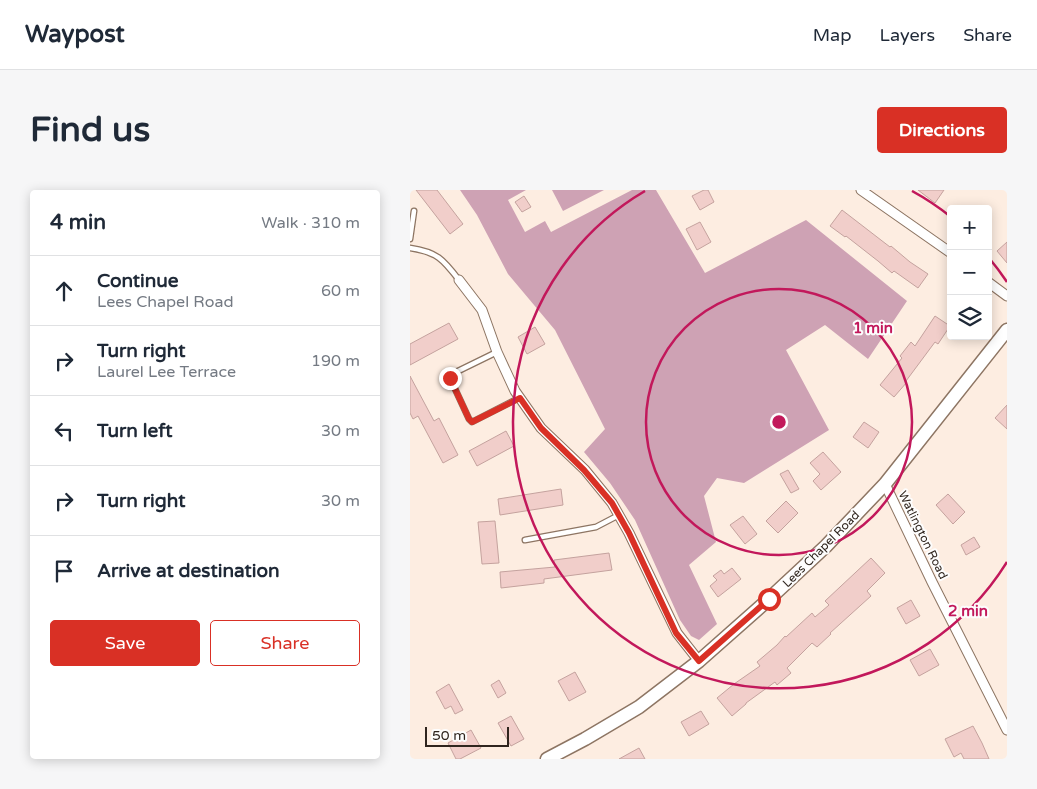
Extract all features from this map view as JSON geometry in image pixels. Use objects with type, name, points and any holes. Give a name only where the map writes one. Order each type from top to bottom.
[{"type":"main road","name":"Lees Chapel Road","points":[[554,757],[639,707],[699,661],[826,546],[885,484],[1007,330]]},
{"type":"street","points":[[861,190],[947,250]]},
{"type":"street","points":[[459,280],[482,310],[497,352],[515,391],[541,428],[584,470],[612,503],[629,533],[676,633],[699,661]]},
{"type":"street","points":[[992,285],[1007,296]]},
{"type":"street","name":"Watlington Road","points":[[885,484],[1007,730]]},
{"type":"lane","points":[[410,239],[414,210]]},
{"type":"lane","points":[[410,248],[432,253],[440,258],[459,280]]},
{"type":"lane","points":[[497,352],[452,374],[450,378],[469,419],[472,422],[520,398]]},
{"type":"lane","points":[[524,540],[596,527],[619,515]]},
{"type":"shaded area","points":[[460,190],[526,190],[508,200],[525,232],[545,221],[551,232],[632,190],[656,190],[705,273],[806,220],[907,301],[868,359],[825,325],[786,350],[829,430],[744,483],[717,478],[704,496],[716,542],[689,565],[717,624],[699,640],[691,636],[680,620],[635,520],[610,483],[584,452],[605,429],[555,330],[508,274],[477,215]]},
{"type":"shaded area","points":[[552,190],[604,190],[563,211]]},
{"type":"building","points":[[416,190],[437,190],[463,224],[450,234]]},
{"type":"building","points":[[708,190],[714,202],[700,210],[692,196]]},
{"type":"building","points":[[918,190],[944,190],[935,203]]},
{"type":"building","points":[[524,196],[531,207],[522,212],[515,202]]},
{"type":"building","points":[[842,210],[928,274],[918,288],[894,271],[892,273],[846,236],[830,226]]},
{"type":"building","points":[[700,222],[711,242],[697,250],[686,229]]},
{"type":"building","points":[[1007,242],[1007,263],[997,251]]},
{"type":"building","points":[[935,316],[947,324],[947,330],[938,344],[935,342],[894,397],[880,385],[902,358],[900,356],[911,342],[915,346]]},
{"type":"building","points":[[449,323],[458,339],[410,365],[410,344]]},
{"type":"building","points":[[535,327],[545,344],[527,354],[518,337]]},
{"type":"building","points":[[410,376],[434,421],[439,418],[458,455],[443,463],[418,416],[413,419],[410,413]]},
{"type":"building","points":[[1007,405],[1007,429],[995,418]]},
{"type":"building","points":[[864,422],[879,432],[868,448],[853,437]]},
{"type":"building","points":[[506,431],[514,446],[477,466],[469,451]]},
{"type":"building","points":[[823,452],[841,472],[821,490],[813,481],[820,474],[810,463]]},
{"type":"building","points":[[788,470],[799,489],[791,493],[780,474]]},
{"type":"building","points":[[561,489],[563,505],[500,515],[498,499]]},
{"type":"building","points":[[948,494],[965,512],[953,524],[936,505]]},
{"type":"building","points":[[786,501],[798,513],[778,533],[766,521]]},
{"type":"building","points":[[743,516],[757,534],[745,544],[730,525]]},
{"type":"building","points":[[495,521],[499,563],[482,564],[478,522]]},
{"type":"building","points":[[974,537],[980,547],[966,555],[961,545]]},
{"type":"building","points":[[609,553],[612,570],[544,579],[544,583],[501,588],[500,572],[555,567],[554,560]]},
{"type":"building","points":[[871,558],[885,573],[867,591],[871,596],[817,647],[812,643],[787,668],[791,673],[777,685],[775,682],[746,703],[732,716],[717,698],[760,666],[757,662],[812,613],[815,617],[829,605],[825,601]]},
{"type":"building","points":[[732,568],[741,579],[718,597],[710,586],[717,580],[713,576],[721,570],[724,574]]},
{"type":"building","points":[[911,600],[920,616],[906,624],[897,608]]},
{"type":"building","points":[[930,649],[939,665],[919,676],[910,660]]},
{"type":"building","points":[[575,672],[586,692],[569,701],[558,681]]},
{"type":"building","points":[[499,680],[506,693],[498,698],[491,685]]},
{"type":"building","points":[[449,684],[463,710],[455,714],[451,706],[445,709],[436,692]]},
{"type":"building","points":[[701,711],[709,724],[689,736],[681,722]]},
{"type":"building","points":[[511,716],[524,739],[511,746],[498,723]]},
{"type":"building","points":[[973,726],[989,759],[964,759],[961,753],[954,757],[945,739]]},
{"type":"building","points":[[471,730],[481,748],[460,759],[456,759],[448,743]]},
{"type":"building","points":[[639,748],[645,759],[619,759]]},
{"type":"route","points":[[450,378],[472,422],[520,398],[541,428],[584,470],[612,503],[629,533],[676,633],[699,661],[769,599]]}]
